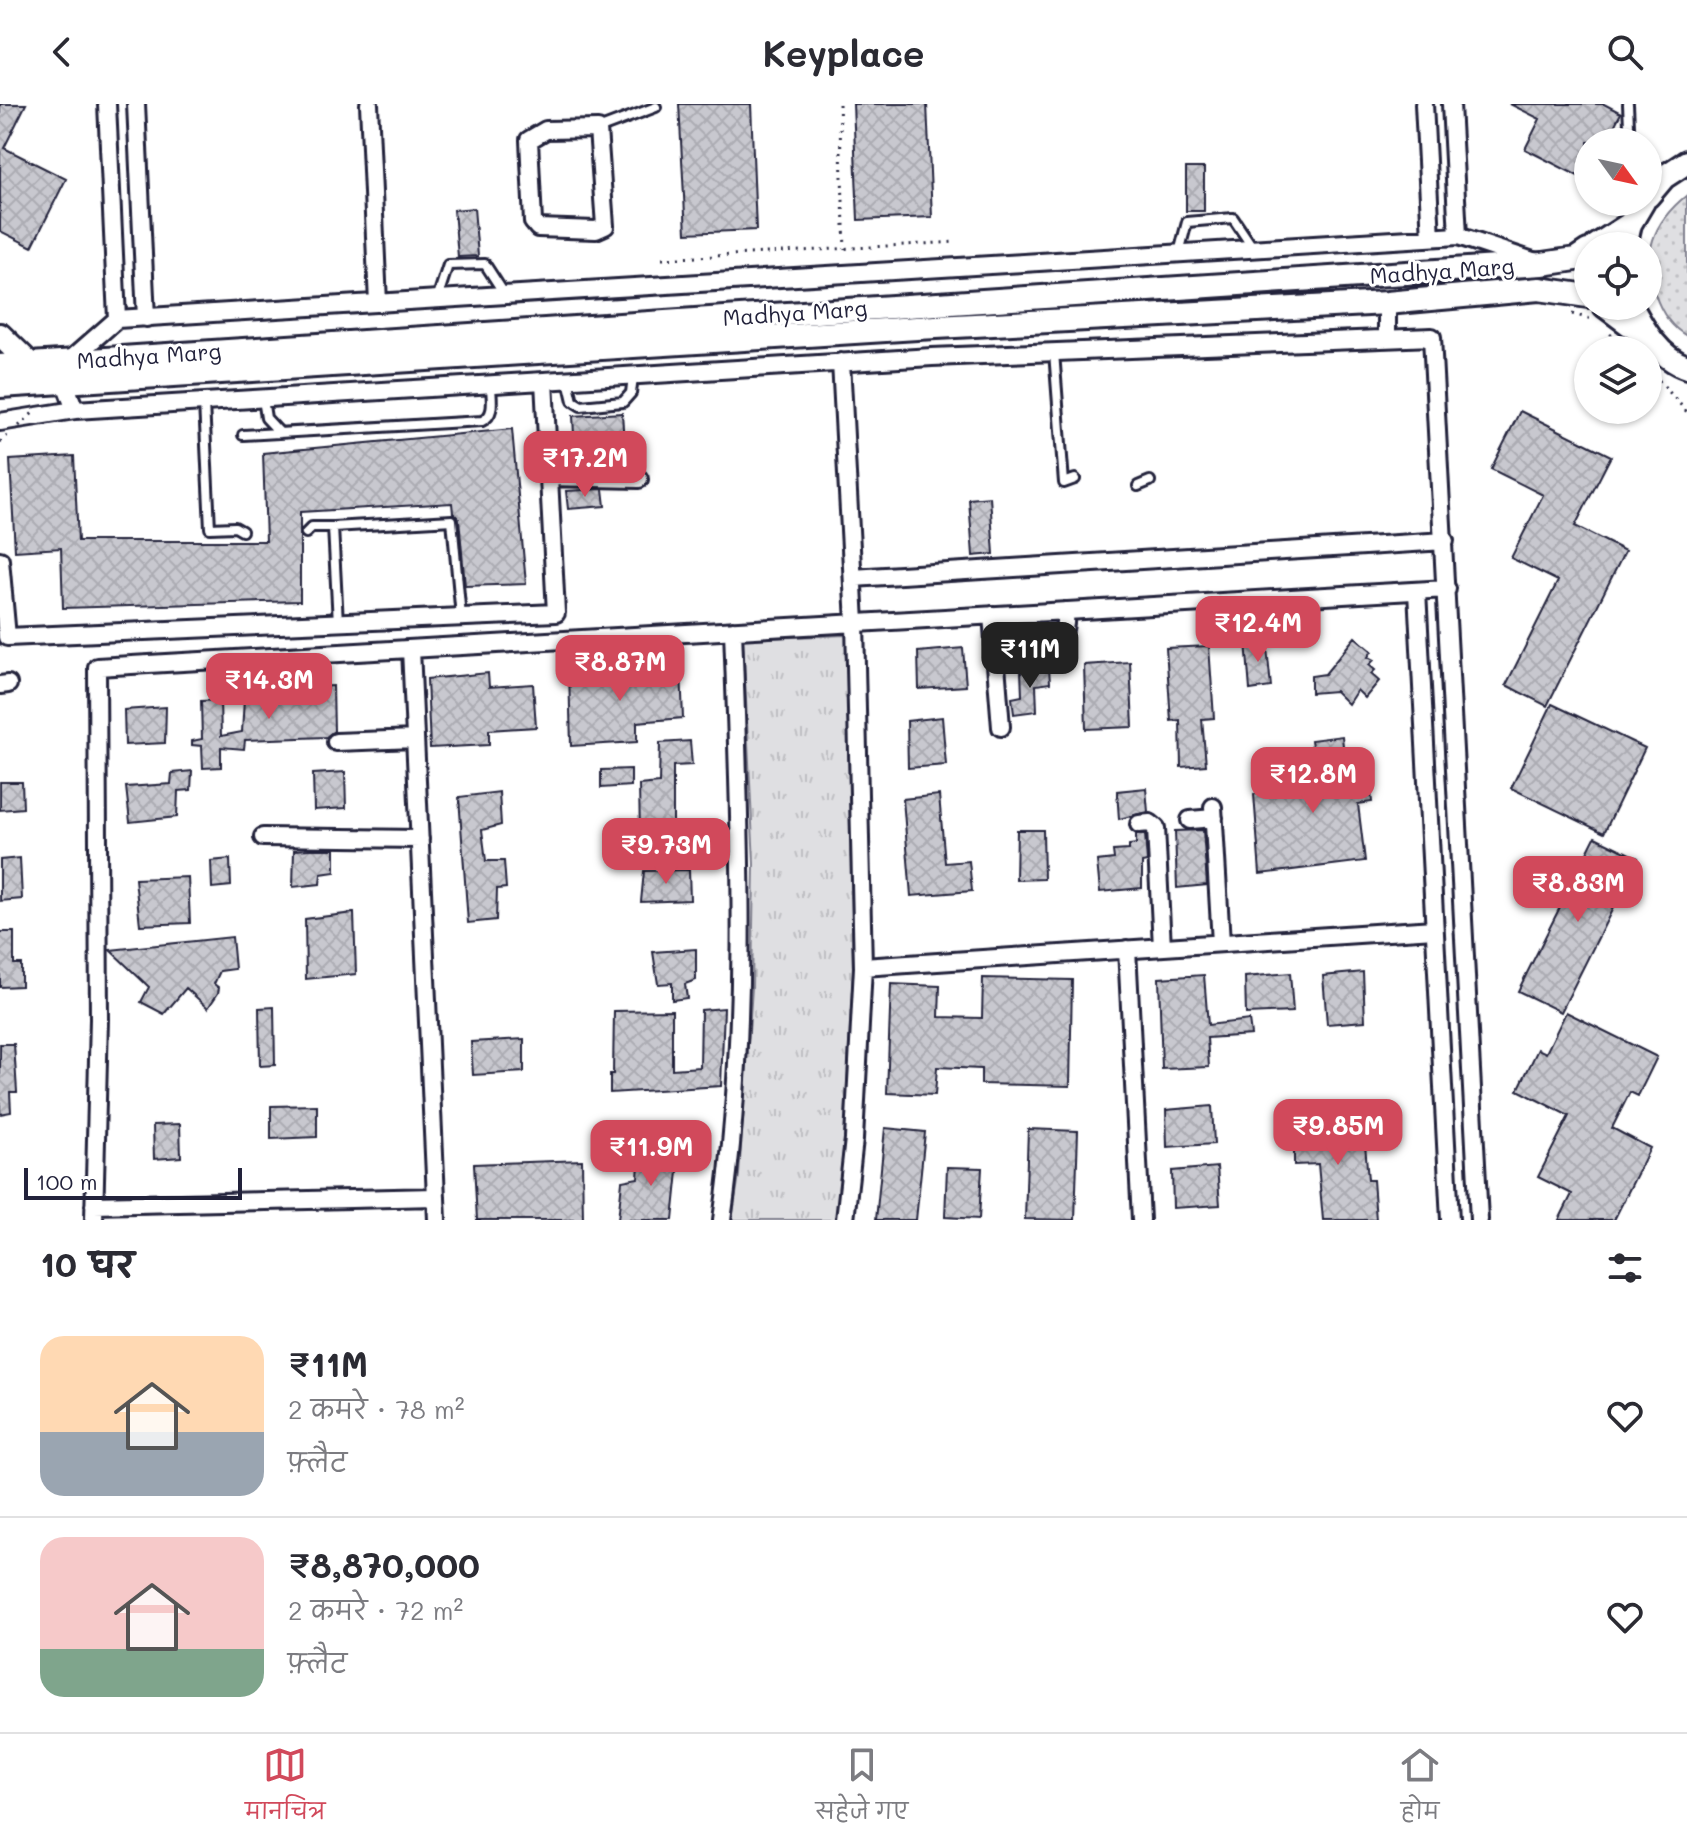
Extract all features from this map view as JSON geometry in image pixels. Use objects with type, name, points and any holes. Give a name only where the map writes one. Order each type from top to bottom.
[{"type":"main road","points":[[1662,179],[1686,161]]},
{"type":"main road","name":"Madhya Marg","points":[[0,386],[67,372],[1574,259]]},
{"type":"main road","name":"Madhya Marg","points":[[0,366],[30,364],[67,372],[1387,303],[1539,289],[1574,294]]},
{"type":"main road","points":[[1624,320],[1646,336]]},
{"type":"main road","points":[[0,335],[30,364]]},
{"type":"main road","points":[[1662,349],[1685,368]]},
{"type":"street","points":[[107,104],[117,319]]},
{"type":"street","points":[[136,104],[146,318]]},
{"type":"street","points":[[369,104],[378,303]]},
{"type":"street","points":[[1424,104],[1431,238]]},
{"type":"street","points":[[1451,104],[1458,236]]},
{"type":"street","points":[[598,129],[605,226],[596,230],[538,228],[533,222],[529,140],[546,130],[598,129]]},
{"type":"street","points":[[75,410],[67,372],[117,319],[1458,236],[1542,264]]},
{"type":"street","points":[[1387,303],[1387,338]]},
{"type":"street","points":[[0,422],[75,410],[841,362],[1432,337],[1479,1220]]},
{"type":"street","points":[[841,362],[855,623],[863,967],[854,1139],[845,1220]]},
{"type":"street","points":[[0,560],[7,637],[556,613],[544,381]]},
{"type":"street","points":[[549,477],[639,479]]},
{"type":"street","points":[[853,578],[1445,541]]},
{"type":"street","points":[[436,1197],[94,1212],[99,1019],[97,667],[1447,589]]},
{"type":"street","points":[[1417,591],[1450,1220]]},
{"type":"street","points":[[995,644],[1017,659],[1044,658],[1060,641],[1066,627],[1065,611]]},
{"type":"street","points":[[992,615],[1001,727]]},
{"type":"street","points":[[722,1220],[728,1181],[739,1018],[743,886],[733,630]]},
{"type":"street","points":[[411,649],[437,1220]]},
{"type":"street","points":[[336,742],[415,739]]},
{"type":"street","points":[[1190,820],[1214,813],[1221,943]]},
{"type":"street","points":[[1139,824],[1150,823],[1156,828],[1162,947]]},
{"type":"street","points":[[263,837],[420,839]]},
{"type":"street","points":[[863,967],[1434,929]]},
{"type":"street","points":[[1127,949],[1141,1220]]},
{"type":"lane","points":[[1628,104],[1629,126]]},
{"type":"lane","points":[[598,129],[656,107]]},
{"type":"lane","points":[[1179,254],[1187,222],[1233,218],[1254,249]]},
{"type":"lane","points":[[437,300],[448,265],[485,264],[505,295]]},
{"type":"lane","points":[[1054,352],[1064,483],[1073,483]]},
{"type":"lane","points":[[568,379],[573,401],[581,406],[623,402],[631,393],[633,375]]},
{"type":"lane","points":[[243,435],[482,421],[492,412],[491,384]]},
{"type":"lane","points":[[263,398],[266,418],[280,433]]},
{"type":"lane","points":[[204,402],[210,528],[238,529],[243,520]]},
{"type":"lane","points":[[308,527],[452,520],[461,617]]},
{"type":"lane","points":[[333,527],[338,623]]},
{"type":"path","points":[[839,104],[845,249]]},
{"type":"path","points":[[662,259],[957,242]]},
{"type":"path","points":[[1662,384],[1687,412]]},
{"type":"path","points":[[19,426],[36,410]]},
{"type":"green space","points":[[1687,195],[1687,336],[1662,310],[1662,232],[1657,232],[1671,210]]},
{"type":"green space","points":[[846,635],[853,970],[844,1141],[836,1220],[732,1220],[739,1175],[752,988],[754,864],[743,639]]},
{"type":"building","points":[[0,104],[26,104],[4,148],[66,179],[32,247],[0,231]]},
{"type":"building","points":[[679,104],[751,104],[756,230],[686,233]]},
{"type":"building","points":[[853,104],[927,104],[932,217],[858,220]]},
{"type":"building","points":[[1510,104],[1604,104],[1621,113],[1613,128],[1574,128],[1574,174],[1525,149],[1540,119]]},
{"type":"building","points":[[1186,168],[1204,168],[1204,211],[1186,211]]},
{"type":"building","points":[[474,208],[478,256],[458,257],[454,210]]},
{"type":"building","points":[[1520,411],[1611,456],[1575,526],[1625,551],[1547,706],[1506,685],[1558,581],[1511,558],[1543,495],[1491,469]]},
{"type":"building","points":[[622,413],[624,444],[597,446],[597,453],[575,454],[573,416]]},
{"type":"building","points":[[512,429],[526,584],[465,586],[459,519],[453,513],[452,503],[300,512],[300,601],[63,608],[61,548],[15,551],[10,460],[74,456],[78,541],[266,541],[263,453]]},
{"type":"building","points":[[603,489],[605,506],[568,509],[566,491]]},
{"type":"building","points":[[990,497],[994,554],[973,556],[969,499]]},
{"type":"building","points":[[1355,637],[1372,651],[1368,657],[1374,660],[1369,665],[1375,670],[1371,674],[1379,681],[1365,698],[1357,690],[1348,704],[1335,691],[1311,693],[1311,676],[1325,674]]},
{"type":"building","points":[[1266,638],[1271,687],[1250,690],[1246,641]]},
{"type":"building","points":[[1209,646],[1214,718],[1202,719],[1206,765],[1181,767],[1180,720],[1171,721],[1166,648]]},
{"type":"building","points":[[963,648],[966,686],[919,689],[918,652]]},
{"type":"building","points":[[1130,662],[1133,727],[1086,729],[1084,665]]},
{"type":"building","points":[[637,666],[637,674],[681,670],[683,718],[637,722],[637,742],[571,746],[569,671]]},
{"type":"building","points":[[1049,668],[1050,683],[1036,685],[1037,711],[1014,714],[1012,698],[1022,696],[1021,670]]},
{"type":"building","points":[[488,673],[489,687],[533,684],[536,727],[489,730],[489,745],[430,748],[427,679]]},
{"type":"building","points":[[333,686],[334,731],[326,737],[245,740],[244,749],[221,747],[221,767],[203,768],[202,746],[192,745],[192,741],[202,739],[201,701],[220,700],[221,736],[242,732],[244,699],[291,699],[290,688]]},
{"type":"building","points":[[1552,704],[1645,748],[1604,833],[1511,788]]},
{"type":"building","points":[[166,707],[165,743],[125,745],[124,710]]},
{"type":"building","points":[[942,717],[946,765],[908,768],[907,721]]},
{"type":"building","points":[[1342,736],[1346,776],[1369,776],[1372,802],[1358,804],[1365,861],[1260,874],[1254,794],[1300,787],[1296,761],[1314,759],[1311,740]]},
{"type":"building","points":[[690,741],[692,765],[673,766],[673,831],[640,834],[639,785],[659,783],[660,743]]},
{"type":"building","points":[[631,769],[631,786],[601,788],[601,770]]},
{"type":"building","points":[[192,771],[191,790],[178,791],[177,817],[130,822],[126,787],[171,784],[172,773]]},
{"type":"building","points":[[345,772],[346,808],[314,810],[313,774]]},
{"type":"building","points":[[0,782],[22,782],[23,808],[0,810]]},
{"type":"building","points":[[1146,788],[1148,812],[1119,819],[1117,791]]},
{"type":"building","points":[[499,792],[501,825],[482,830],[486,861],[504,861],[506,888],[497,889],[496,920],[468,923],[459,797]]},
{"type":"building","points":[[939,795],[945,863],[969,861],[972,891],[911,896],[903,799]]},
{"type":"building","points":[[1017,830],[1043,830],[1044,879],[1016,880]]},
{"type":"building","points":[[1203,830],[1207,885],[1177,888],[1175,831]]},
{"type":"building","points":[[1136,834],[1145,834],[1147,862],[1142,863],[1142,888],[1100,892],[1097,861],[1114,859],[1113,851],[1129,850],[1129,845],[1136,844]]},
{"type":"building","points":[[1595,837],[1638,858],[1561,1012],[1518,991]]},
{"type":"building","points":[[335,849],[335,872],[321,874],[320,884],[293,887],[294,850]]},
{"type":"building","points":[[20,858],[22,899],[0,901],[0,860]]},
{"type":"building","points":[[230,859],[231,886],[212,888],[211,861]]},
{"type":"building","points":[[689,870],[690,900],[641,902],[644,871]]},
{"type":"building","points":[[188,877],[190,923],[140,925],[135,879]]},
{"type":"building","points":[[354,913],[356,974],[306,979],[305,919]]},
{"type":"building","points":[[0,932],[14,932],[14,964],[21,964],[21,986],[0,987]]},
{"type":"building","points":[[232,937],[235,969],[220,971],[214,984],[219,988],[218,993],[208,1008],[186,988],[164,1014],[141,1002],[149,987],[110,950]]},
{"type":"building","points":[[696,949],[696,980],[685,984],[687,998],[672,1000],[672,983],[658,984],[653,952]]},
{"type":"building","points":[[1363,972],[1365,1021],[1327,1024],[1323,976]]},
{"type":"building","points":[[1290,973],[1293,1012],[1246,1014],[1245,977]]},
{"type":"building","points":[[1204,975],[1208,1025],[1249,1020],[1251,1035],[1207,1038],[1209,1067],[1162,1069],[1159,978]]},
{"type":"building","points":[[983,978],[1072,980],[1070,1086],[981,1084],[981,1069],[937,1067],[935,1095],[887,1093],[891,984],[940,986],[939,1017],[982,1018]]},
{"type":"building","points":[[274,1007],[275,1065],[260,1066],[259,1008]]},
{"type":"building","points":[[724,1008],[721,1086],[610,1093],[614,1011],[672,1010],[672,1069],[700,1067],[701,1010]]},
{"type":"building","points":[[1566,1012],[1657,1057],[1638,1096],[1630,1092],[1612,1128],[1650,1148],[1614,1220],[1559,1220],[1572,1194],[1538,1177],[1569,1116],[1518,1090],[1538,1049],[1546,1053]]},
{"type":"building","points":[[524,1039],[524,1072],[473,1075],[471,1042]]},
{"type":"building","points":[[0,1044],[14,1044],[17,1092],[10,1092],[11,1112],[0,1114]]},
{"type":"building","points":[[317,1105],[317,1137],[271,1139],[271,1106]]},
{"type":"building","points":[[1212,1106],[1214,1144],[1167,1147],[1166,1110]]},
{"type":"building","points":[[1363,1119],[1368,1180],[1373,1180],[1376,1220],[1323,1220],[1318,1164],[1294,1165],[1294,1132],[1306,1122]]},
{"type":"building","points":[[180,1124],[181,1157],[154,1159],[153,1125]]},
{"type":"building","points":[[885,1128],[925,1132],[916,1220],[876,1220]]},
{"type":"building","points":[[1028,1129],[1078,1131],[1075,1220],[1025,1219]]},
{"type":"building","points":[[640,1150],[680,1152],[673,1220],[618,1220],[622,1181],[638,1178]]},
{"type":"building","points":[[582,1160],[583,1220],[477,1220],[474,1164]]},
{"type":"building","points":[[947,1167],[982,1168],[979,1219],[945,1217]]},
{"type":"building","points":[[1217,1167],[1220,1205],[1173,1208],[1172,1171]]}]
